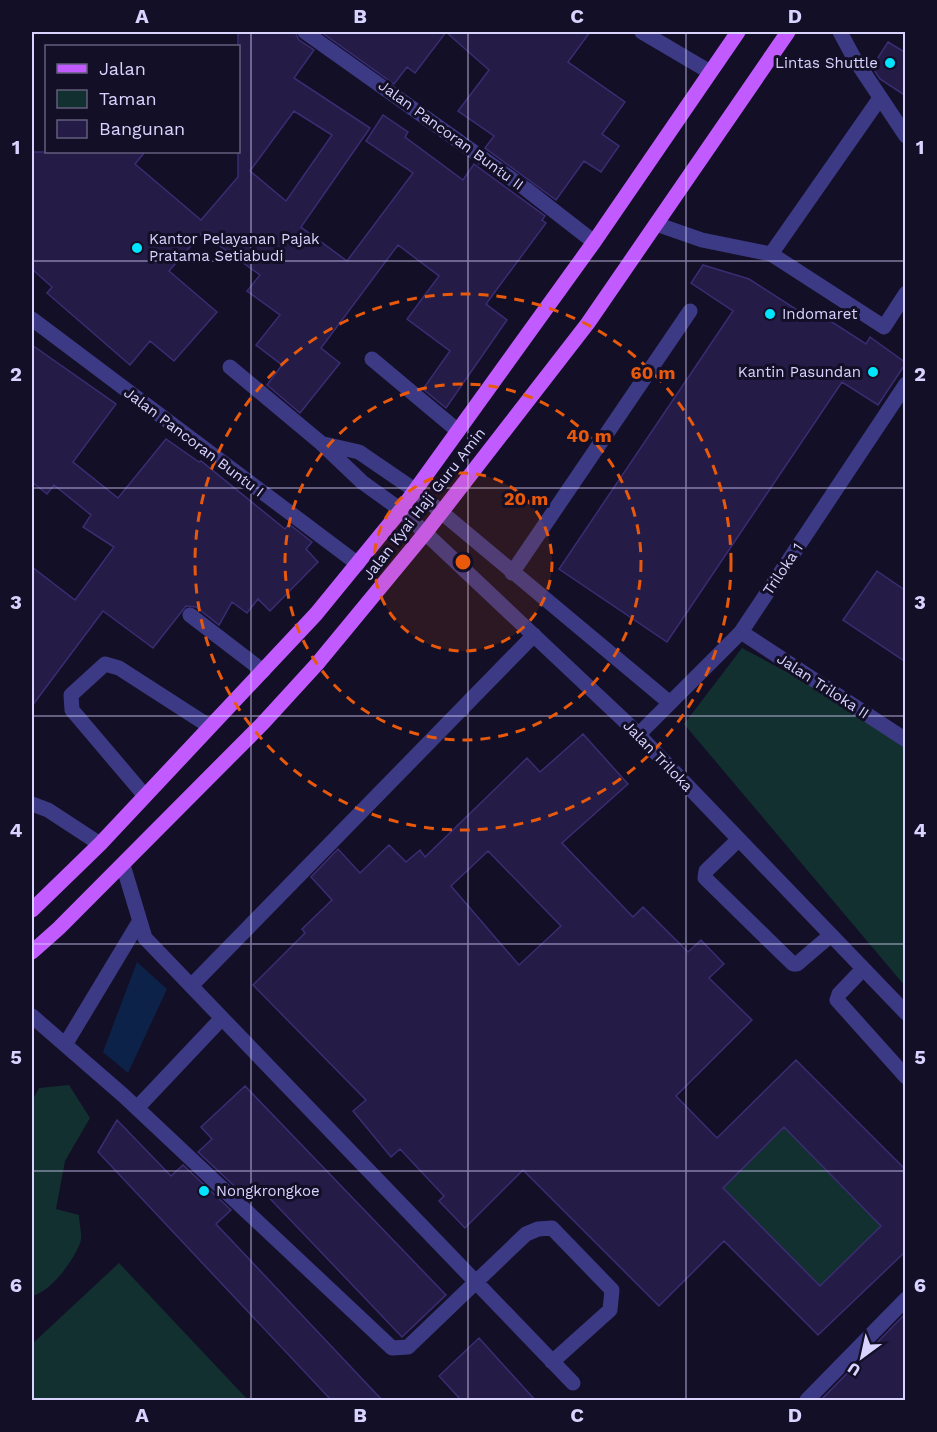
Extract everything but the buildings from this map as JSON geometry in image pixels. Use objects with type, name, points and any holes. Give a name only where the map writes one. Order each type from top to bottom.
[{"type":"main road","name":"Jalan Kyai Haji Guru Amin","points":[[32,908],[100,844],[263,671],[358,564],[416,491],[594,242],[738,32]]},
{"type":"main road","name":"Jalan Kyai Haji Guru Amin","points":[[32,952],[123,865],[317,664],[426,532],[588,323],[788,32]]},
{"type":"street","name":"Jalan Pancoran Buntu II","points":[[305,32],[526,189],[594,242]]},
{"type":"street","points":[[642,32],[710,72]]},
{"type":"street","points":[[840,32],[854,58],[906,136]]},
{"type":"street","points":[[771,254],[880,98]]},
{"type":"street","points":[[656,224],[702,240],[771,254],[884,327],[906,293]]},
{"type":"street","points":[[512,573],[690,311]]},
{"type":"street","name":"Jalan Pancoran Buntu I","points":[[32,319],[358,564]]},
{"type":"street","points":[[372,359],[458,431]]},
{"type":"street","name":"Jalan Triloka","points":[[230,367],[321,443],[362,482],[401,510],[438,543],[638,735],[906,1013]]},
{"type":"street","name":"Triloka 1","points":[[638,735],[741,632],[906,384]]},
{"type":"street","points":[[321,443],[359,452],[416,491],[670,703]]},
{"type":"street","points":[[190,615],[263,671]]},
{"type":"street","name":"Jalan Triloka II","points":[[741,632],[906,740]]},
{"type":"street","points":[[188,982],[534,635]]},
{"type":"street","points":[[145,796],[72,710],[71,695],[105,664],[119,668],[209,726]]},
{"type":"street","points":[[32,804],[48,810],[100,844]]},
{"type":"street","points":[[738,840],[706,871],[705,878],[793,964],[797,964],[831,935]]},
{"type":"street","points":[[123,865],[145,938],[573,1383]]},
{"type":"street","points":[[65,1045],[140,922]]},
{"type":"street","points":[[863,969],[839,994],[837,1000],[906,1077]]},
{"type":"street","points":[[32,1016],[124,1096],[392,1348],[408,1347],[526,1234],[538,1229],[552,1228],[612,1290],[610,1310],[552,1362]]},
{"type":"street","points":[[137,1108],[222,1018]]},
{"type":"street","points":[[807,1401],[906,1299]]},
{"type":"green space","points":[[742,648],[905,735],[905,986],[684,724]]},
{"type":"green space","points":[[69,1085],[90,1118],[65,1161],[56,1209],[79,1215],[81,1240],[74,1256],[55,1281],[32,1296],[32,1101],[39,1088]]},
{"type":"green space","points":[[784,1127],[881,1226],[820,1286],[723,1188]]},
{"type":"green space","points":[[119,1263],[248,1400],[32,1400],[32,1344]]},
{"type":"water","points":[[137,962],[167,989],[128,1073],[103,1052]]},
{"type":"place","name":"Lintas Shuttle","points":[[890,63]]},
{"type":"place","name":"Kantor Pelayanan Pajak Pratama Setiabudi","points":[[137,248]]},
{"type":"place","name":"Indomaret","points":[[770,314]]},
{"type":"place","name":"Kantin Pasundan","points":[[873,372]]},
{"type":"place","name":"Nongkrongkoe","points":[[204,1191]]}]
